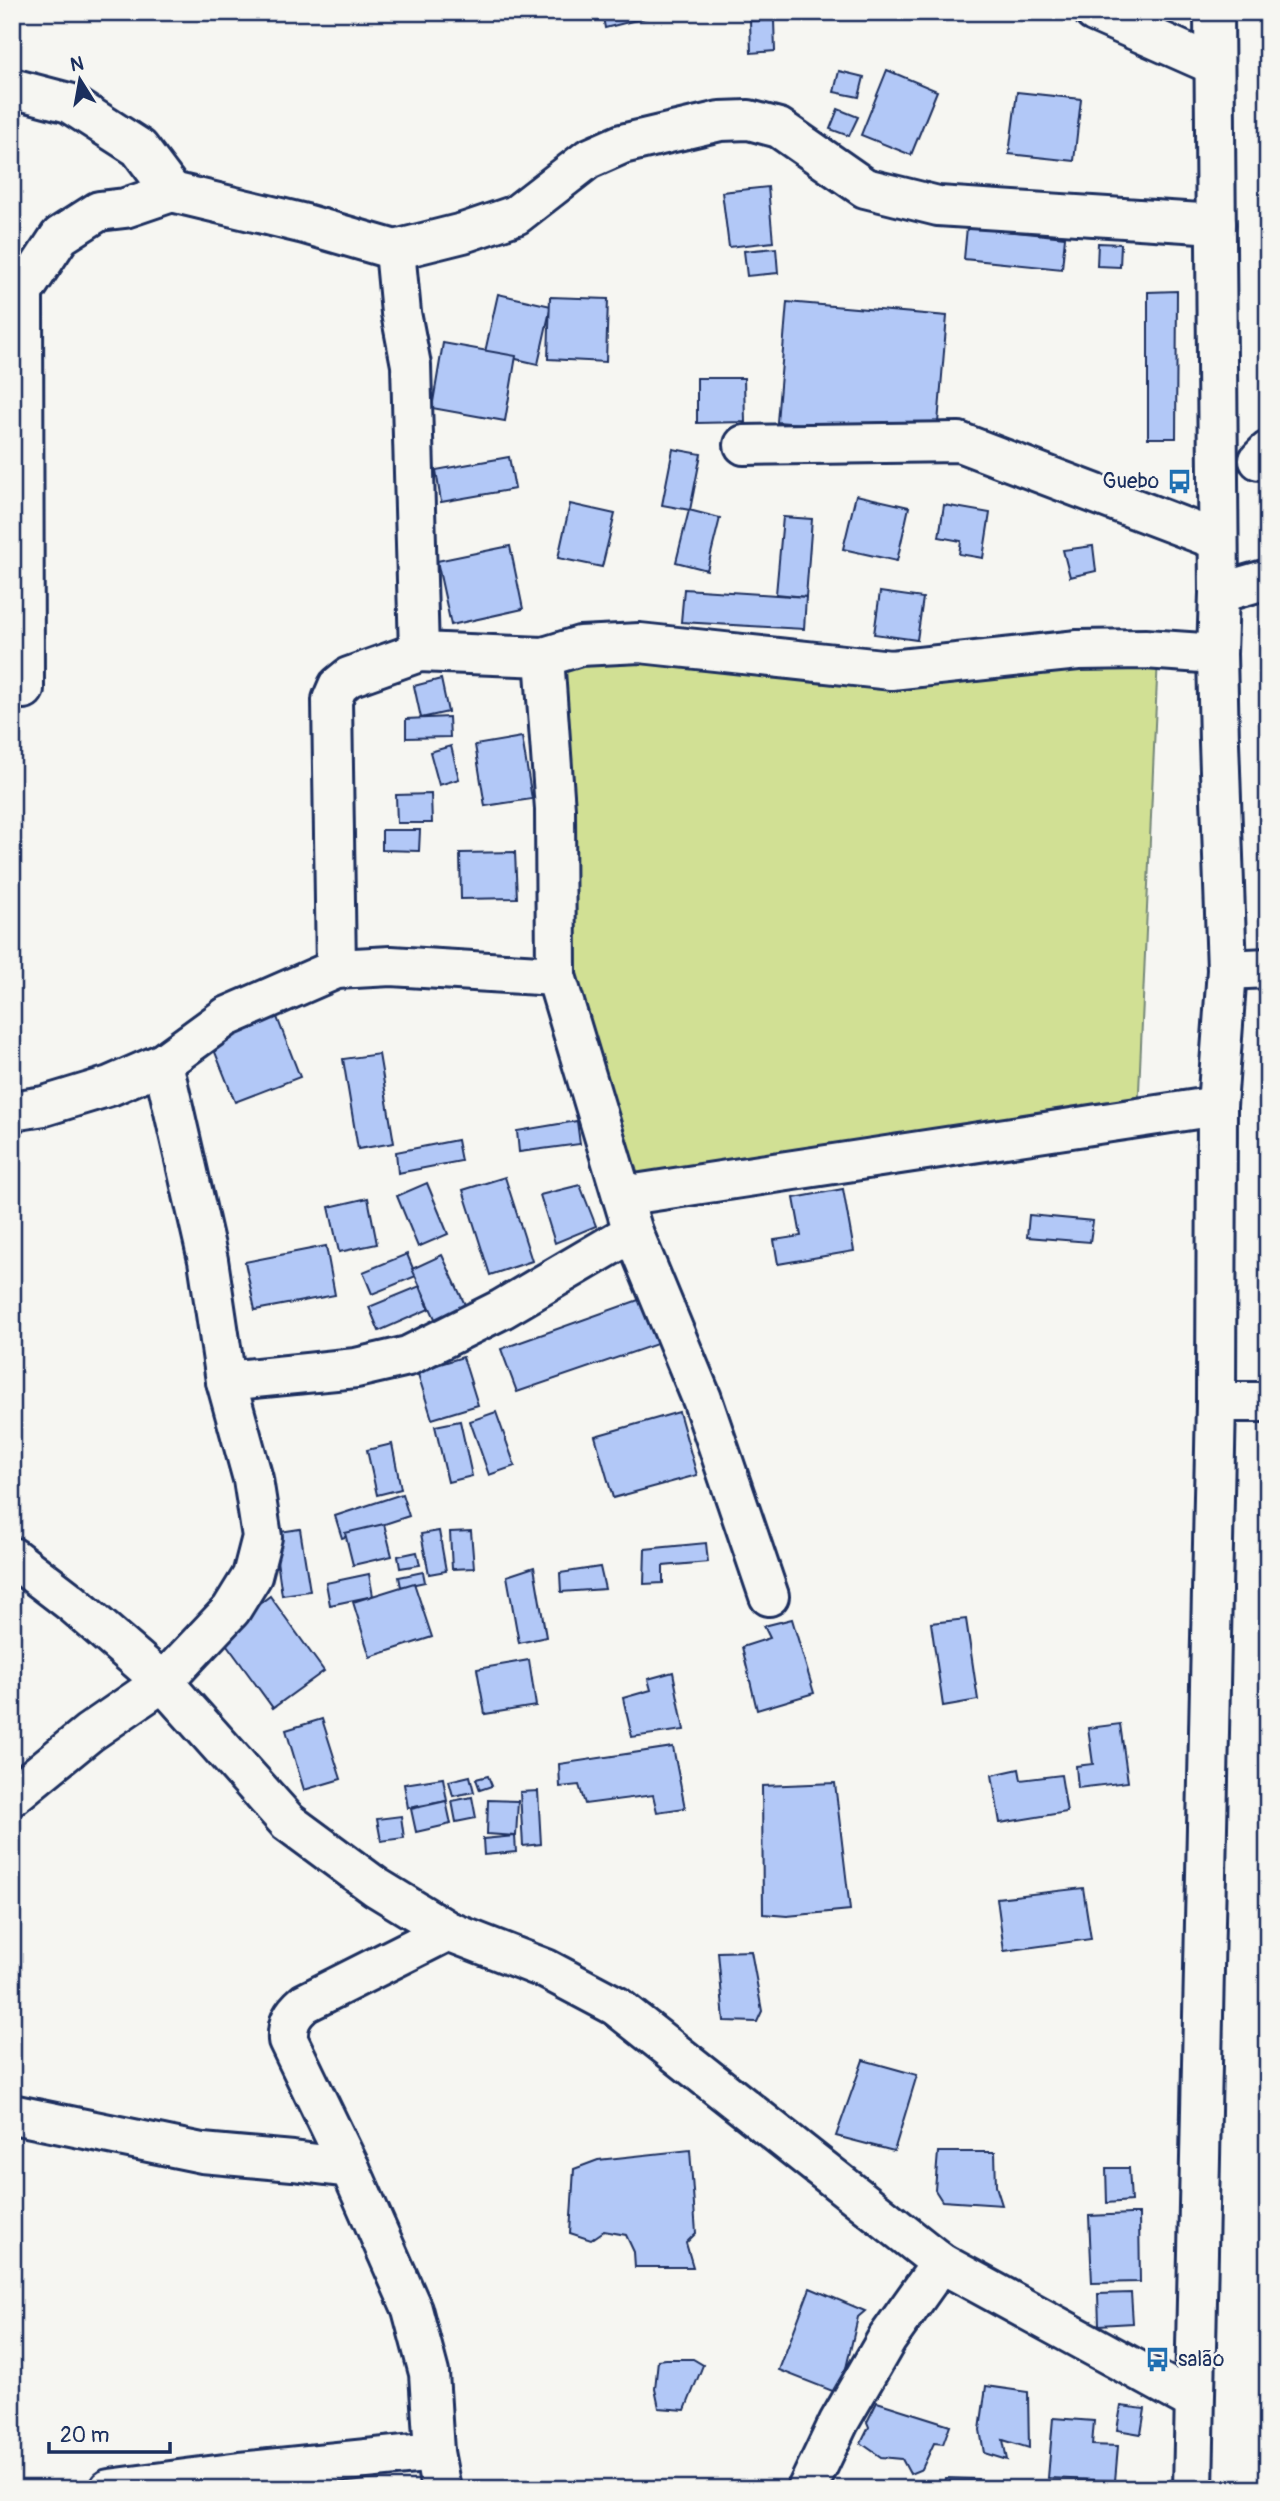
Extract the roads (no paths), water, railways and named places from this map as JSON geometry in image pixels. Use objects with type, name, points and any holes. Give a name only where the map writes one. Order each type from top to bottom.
[{"type":"street","points":[[1094,12],[1214,65]]},
{"type":"street","points":[[1193,2489],[1216,1402],[1217,1106],[1227,970],[1217,654],[1219,593],[1214,12]]},
{"type":"street","points":[[12,88],[69,103],[139,148],[172,192]]},
{"type":"street","points":[[24,689],[18,292],[60,236],[99,211],[125,208],[172,192],[395,250],[463,233],[516,215],[588,159],[622,144],[720,121],[750,120],[779,128],[864,188],[938,206],[1216,224]]},
{"type":"street","points":[[395,250],[401,313],[411,365],[419,652]]},
{"type":"street","points":[[744,444],[959,442],[1217,540]]},
{"type":"street","points":[[1219,593],[1268,579]]},
{"type":"street","points":[[335,969],[332,700],[338,686],[349,677],[419,652],[544,657],[580,646],[640,643],[891,670],[1078,650],[1145,649],[1217,654]]},
{"type":"street","points":[[544,657],[555,809],[556,976],[633,1232],[702,1399],[769,1596]]},
{"type":"street","points":[[12,1111],[44,1106],[110,1086],[163,1063],[226,1017],[335,969],[391,966],[556,976]]},
{"type":"street","points":[[1227,970],[1268,968]]},
{"type":"street","points":[[12,1796],[89,1733],[163,1682],[231,1610],[252,1576],[261,1537],[253,1479],[226,1381],[208,1260],[163,1063]]},
{"type":"street","points":[[622,1196],[1217,1106]]},
{"type":"street","points":[[226,1381],[356,1368],[408,1356],[502,1309],[633,1232]]},
{"type":"street","points":[[1216,1402],[1268,1402]]},
{"type":"street","points":[[12,1557],[72,1603],[163,1682],[288,1822],[376,1887],[448,1931],[546,1969],[615,2006],[941,2263],[1194,2401]]},
{"type":"street","points":[[441,2489],[435,2452],[429,2373],[412,2309],[350,2168],[288,2040],[287,2027],[295,2011],[305,2003],[448,1931]]},
{"type":"street","points":[[12,2114],[202,2153],[350,2168]]},
{"type":"street","points":[[807,2489],[839,2422],[887,2339],[941,2263]]},
{"type":"street","points":[[109,2489],[240,2472],[435,2452]]},
{"type":"place","name":"Guebo","points":[[1179,481]]},
{"type":"place","name":"salão","points":[[1158,2359]]}]
